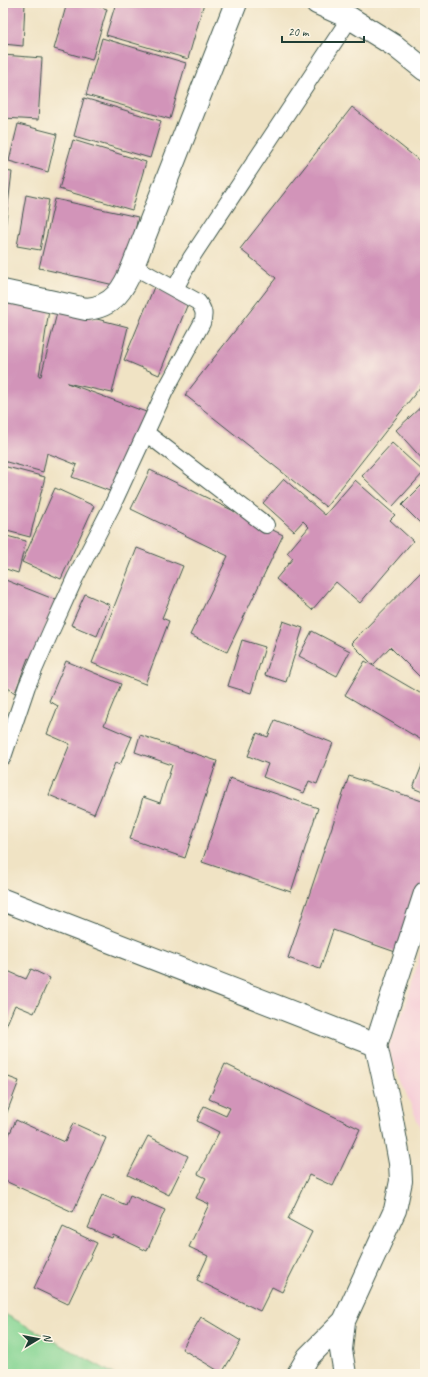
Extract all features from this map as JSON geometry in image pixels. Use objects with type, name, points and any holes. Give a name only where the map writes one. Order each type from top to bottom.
[{"type":"main road","points":[[3,291],[86,309],[95,308],[116,297],[125,284],[133,266],[236,3]]},
{"type":"main road","points":[[317,3],[350,18],[395,46],[425,70]]},
{"type":"main road","points":[[298,1374],[308,1357],[344,1320],[395,1210],[401,1181],[394,1130],[376,1044],[425,893]]},
{"type":"main road","points":[[3,900],[376,1044]]},
{"type":"main road","points":[[344,1320],[342,1350],[345,1374]]},
{"type":"lane","points":[[175,289],[191,258],[350,18]]},
{"type":"lane","points":[[3,757],[30,679],[75,578],[112,506],[165,391],[202,323],[204,316],[204,309],[198,302],[133,266]]},
{"type":"lane","points":[[146,433],[266,525]]},
{"type":"shaded area","points":[[425,937],[425,1140],[388,1049],[406,1004]]},
{"type":"green space","points":[[3,1313],[114,1374],[3,1374]]},
{"type":"building","points":[[3,3],[25,3],[23,46],[3,44]]},
{"type":"building","points":[[67,3],[87,3],[107,9],[92,60],[54,49]]},
{"type":"building","points":[[106,3],[204,3],[188,59],[106,35],[115,6]]},
{"type":"building","points":[[102,38],[186,63],[170,119],[86,95]]},
{"type":"building","points":[[3,55],[42,58],[38,120],[3,118]]},
{"type":"building","points":[[84,98],[161,121],[150,158],[74,136]]},
{"type":"building","points":[[352,107],[425,165],[425,381],[326,507],[185,395],[276,278],[240,249]]},
{"type":"building","points":[[18,124],[57,134],[48,172],[9,161]]},
{"type":"building","points":[[73,140],[146,162],[132,210],[59,189]]},
{"type":"building","points":[[3,171],[12,172],[4,237],[3,237]]},
{"type":"building","points":[[26,195],[49,200],[40,250],[17,246]]},
{"type":"building","points":[[55,199],[138,217],[123,287],[39,268]]},
{"type":"building","points":[[154,287],[189,301],[159,375],[124,360]]},
{"type":"building","points":[[3,303],[49,310],[39,376],[41,376],[58,309],[128,327],[112,393],[67,383],[146,412],[115,493],[72,477],[77,465],[47,453],[43,472],[3,461]]},
{"type":"building","points":[[425,403],[425,462],[396,430]]},
{"type":"building","points":[[392,443],[424,472],[393,506],[362,476]]},
{"type":"building","points":[[3,466],[45,477],[30,537],[3,530]]},
{"type":"building","points":[[150,470],[283,535],[227,652],[190,635],[228,556],[131,509]]},
{"type":"building","points":[[284,479],[325,515],[355,480],[395,515],[390,520],[413,541],[360,603],[336,582],[312,610],[276,579],[293,558],[287,553],[309,527],[303,521],[294,531],[263,503]]},
{"type":"building","points":[[425,482],[425,528],[402,505]]},
{"type":"building","points":[[55,488],[94,506],[61,579],[22,562]]},
{"type":"building","points":[[3,535],[26,541],[18,573],[3,568]]},
{"type":"building","points":[[137,548],[183,566],[162,618],[169,621],[145,684],[92,663]]},
{"type":"building","points":[[425,568],[425,682],[390,647],[373,665],[351,643]]},
{"type":"building","points":[[3,579],[56,600],[33,660],[28,658],[15,693],[8,688],[3,703]]},
{"type":"building","points":[[85,594],[110,605],[97,636],[71,625]]},
{"type":"building","points":[[283,621],[303,628],[286,682],[265,675]]},
{"type":"building","points":[[312,631],[350,651],[337,676],[299,656]]},
{"type":"building","points":[[242,640],[265,647],[251,693],[228,686]]},
{"type":"building","points":[[66,661],[121,684],[104,725],[132,737],[120,765],[115,763],[94,814],[49,795],[70,744],[47,734],[58,706],[49,701]]},
{"type":"building","points":[[365,661],[425,696],[425,742],[345,695]]},
{"type":"building","points":[[275,720],[333,743],[317,784],[309,781],[304,793],[263,777],[268,764],[248,756],[257,733],[268,737]]},
{"type":"building","points":[[140,735],[217,761],[185,858],[130,839],[143,797],[160,803],[172,765],[135,752]]},
{"type":"building","points":[[425,758],[425,793],[413,788]]},
{"type":"building","points":[[349,776],[425,802],[425,883],[401,954],[333,930],[320,969],[288,958]]},
{"type":"building","points":[[230,778],[318,808],[291,892],[202,862]]},
{"type":"building","points":[[3,969],[26,979],[31,969],[50,978],[34,1013],[15,1005],[3,1033]]},
{"type":"building","points":[[225,1064],[360,1129],[333,1186],[309,1175],[288,1219],[312,1232],[282,1292],[272,1287],[260,1311],[197,1280],[208,1256],[189,1247],[209,1204],[196,1198],[206,1178],[198,1174],[219,1132],[197,1121],[204,1106],[226,1116],[230,1108],[209,1099]]},
{"type":"building","points":[[3,1075],[19,1081],[6,1115],[3,1113]]},
{"type":"building","points":[[16,1120],[65,1142],[73,1123],[106,1138],[73,1212],[3,1180],[3,1148]]},
{"type":"building","points":[[148,1136],[188,1156],[169,1195],[128,1175]]},
{"type":"building","points":[[102,1195],[126,1205],[130,1195],[165,1210],[147,1251],[113,1235],[112,1238],[88,1228]]},
{"type":"building","points":[[63,1227],[97,1243],[68,1304],[34,1288]]},
{"type":"building","points":[[201,1317],[241,1341],[222,1373],[182,1349]]}]
